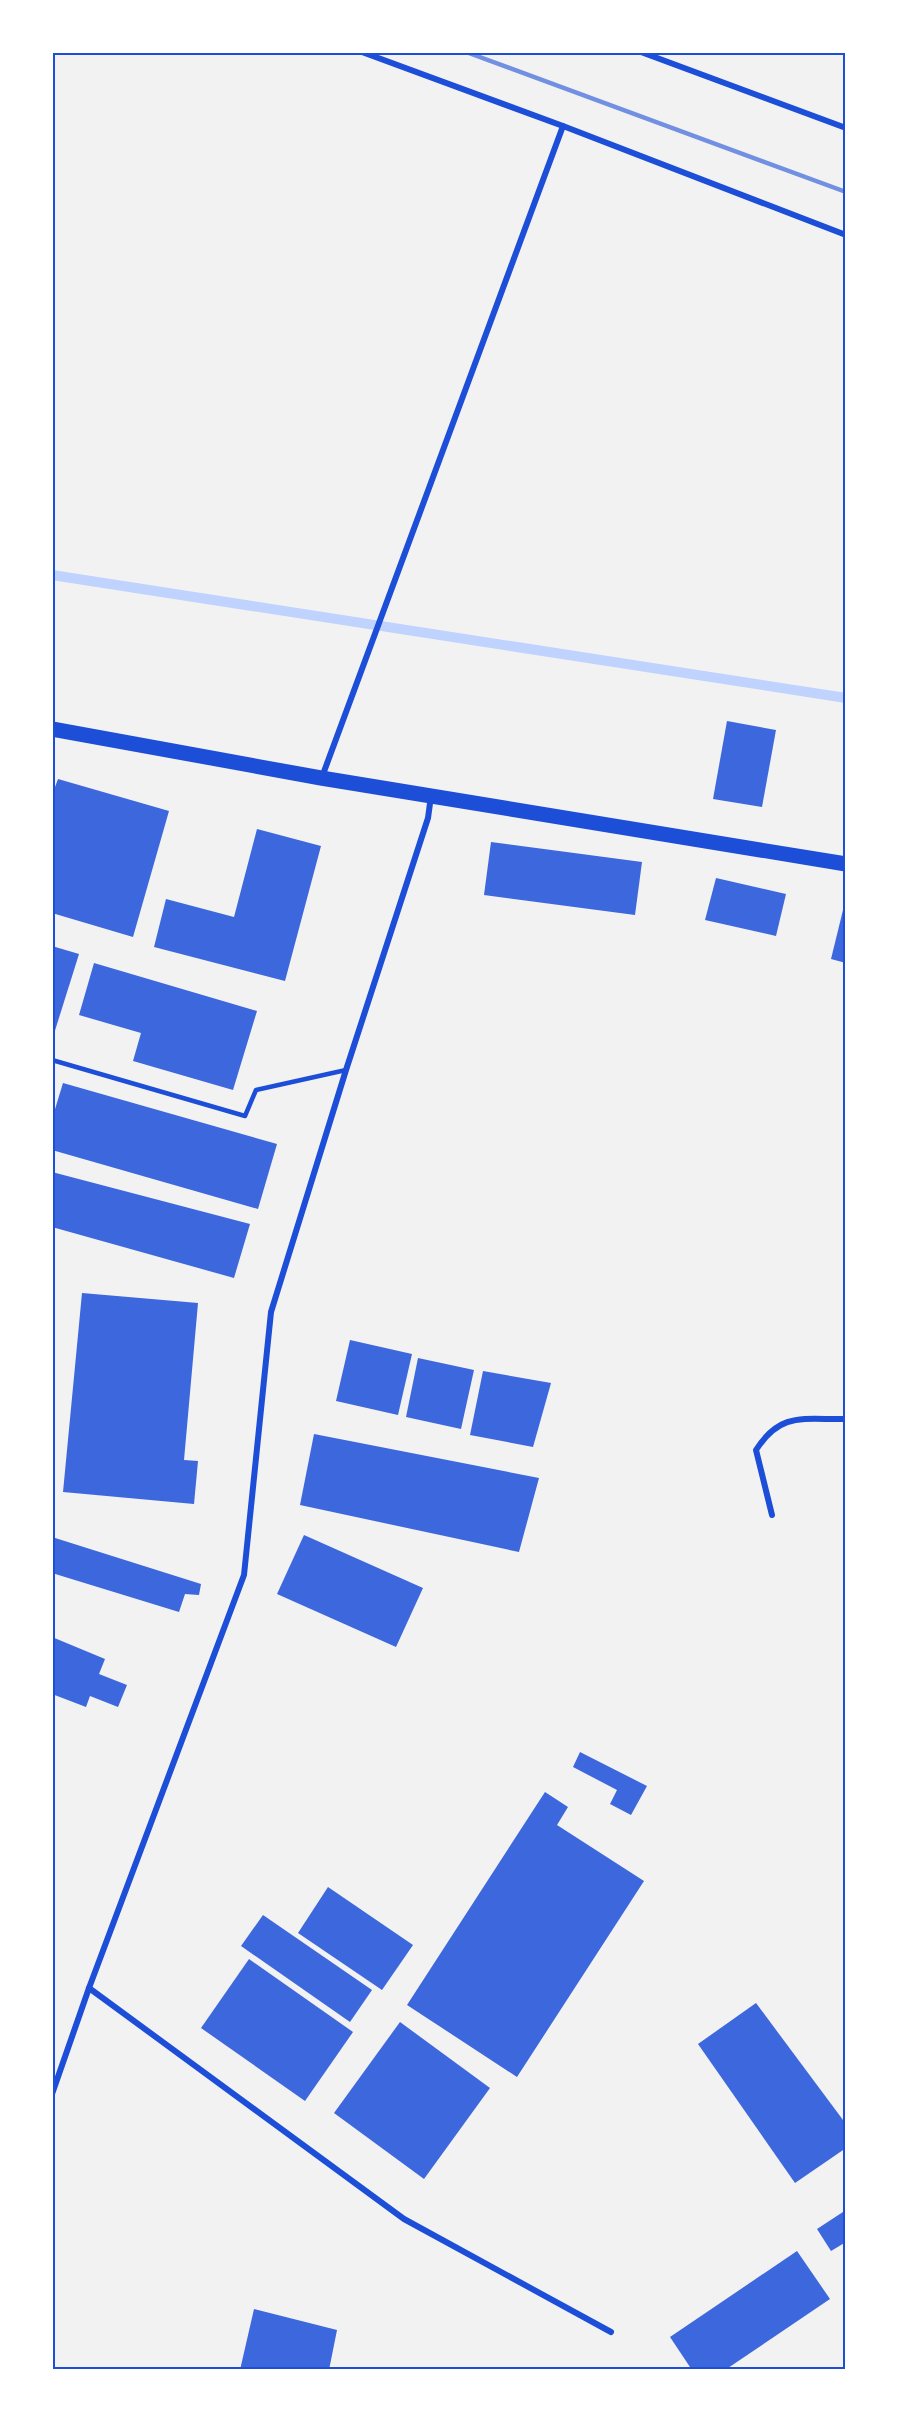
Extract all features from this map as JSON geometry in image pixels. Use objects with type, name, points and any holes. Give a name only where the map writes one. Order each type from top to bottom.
[{"type":"main road","points":[[52,729],[321,778],[846,864]]},
{"type":"street","points":[[362,52],[563,126],[846,235]]},
{"type":"street","points":[[641,52],[846,128]]},
{"type":"street","points":[[321,778],[563,126]]},
{"type":"street","points":[[52,2094],[89,1988],[244,1575],[272,1312],[346,1070],[428,818],[431,796]]},
{"type":"street","points":[[772,1515],[756,1450],[767,1433],[786,1420],[846,1419]]},
{"type":"street","points":[[89,1988],[404,2219],[611,2332]]},
{"type":"lane","points":[[52,1060],[245,1116],[256,1090],[346,1070]]},
{"type":"building","points":[[727,721],[776,730],[762,807],[713,799]]},
{"type":"building","points":[[58,779],[169,811],[133,937],[52,913],[52,795]]},
{"type":"building","points":[[257,829],[321,846],[285,981],[154,947],[166,899],[234,917]]},
{"type":"building","points":[[491,842],[642,862],[635,915],[484,895]]},
{"type":"building","points":[[716,878],[786,894],[776,936],[705,920]]},
{"type":"building","points":[[843,910],[846,911],[846,963],[831,959]]},
{"type":"building","points":[[52,946],[79,954],[53,1037],[52,1037]]},
{"type":"building","points":[[94,963],[257,1011],[233,1090],[133,1061],[141,1033],[79,1015]]},
{"type":"building","points":[[63,1083],[277,1144],[258,1209],[52,1150],[52,1119]]},
{"type":"building","points":[[52,1172],[250,1224],[234,1278],[52,1227]]},
{"type":"building","points":[[82,1293],[198,1303],[184,1460],[198,1461],[194,1504],[63,1492]]},
{"type":"building","points":[[350,1340],[412,1354],[398,1415],[336,1401]]},
{"type":"building","points":[[418,1358],[474,1370],[461,1429],[406,1417]]},
{"type":"building","points":[[483,1371],[551,1383],[533,1447],[470,1435]]},
{"type":"building","points":[[314,1434],[539,1478],[519,1552],[300,1505]]},
{"type":"building","points":[[304,1535],[423,1588],[396,1647],[277,1594]]},
{"type":"building","points":[[52,1537],[201,1584],[199,1595],[185,1594],[179,1612],[52,1573]]},
{"type":"building","points":[[52,1637],[105,1659],[99,1674],[127,1685],[118,1707],[90,1696],[86,1707],[52,1694]]},
{"type":"building","points":[[580,1752],[647,1786],[631,1815],[610,1804],[617,1790],[573,1767]]},
{"type":"building","points":[[545,1792],[568,1807],[557,1825],[644,1881],[517,2077],[407,2005]]},
{"type":"building","points":[[328,1887],[413,1945],[382,1990],[298,1933]]},
{"type":"building","points":[[263,1915],[372,1990],[350,2022],[241,1946]]},
{"type":"building","points":[[249,1959],[353,2032],[305,2101],[201,2028]]},
{"type":"building","points":[[756,2003],[846,2124],[846,2148],[795,2183],[698,2044]]},
{"type":"building","points":[[400,2022],[490,2088],[424,2179],[334,2113]]},
{"type":"building","points":[[846,2210],[846,2242],[831,2251],[817,2229]]},
{"type":"building","points":[[797,2251],[830,2299],[725,2370],[692,2370],[670,2337]]},
{"type":"building","points":[[254,2309],[337,2330],[329,2370],[240,2370]]},
{"type":"waterway","points":[[52,575],[846,698]]},
{"type":"railway","points":[[466,52],[846,192]]}]
